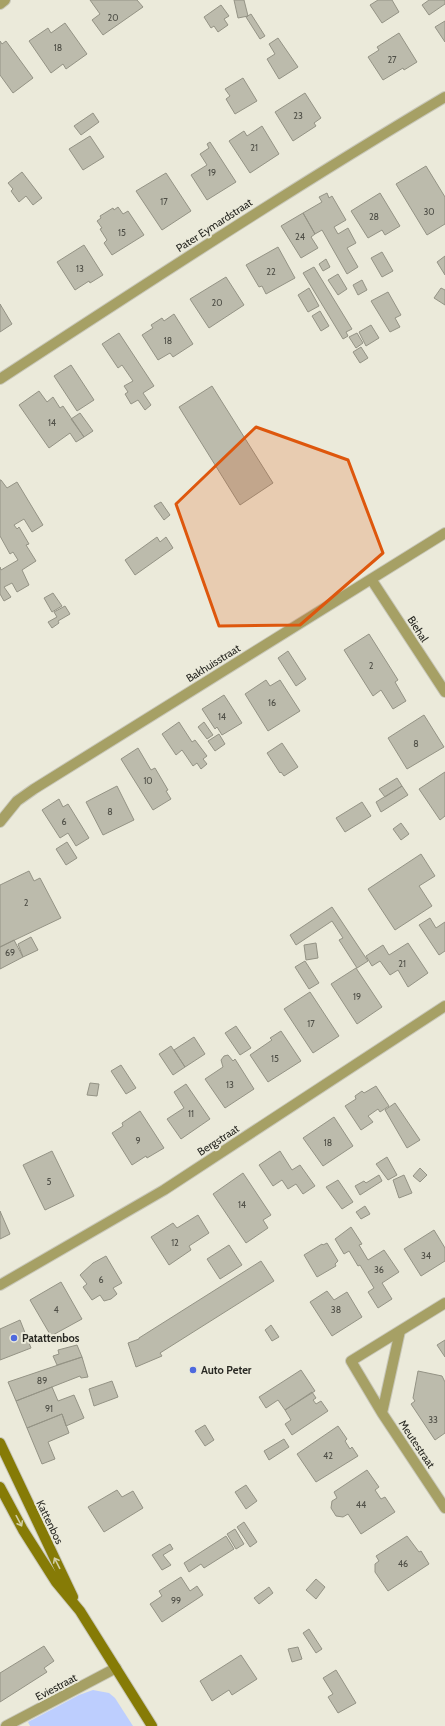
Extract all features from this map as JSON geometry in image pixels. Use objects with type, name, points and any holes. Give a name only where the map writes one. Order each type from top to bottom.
[{"type":"main road","name":"Kattenbos","points":[[0,1443],[80,1611],[152,1726]]},
{"type":"main road","name":"Kattenbos","points":[[0,1487],[23,1530],[56,1582],[80,1611]]},
{"type":"street","points":[[0,4],[5,0]]},
{"type":"street","name":"Pater Eymardstraat","points":[[0,379],[193,253],[337,162],[445,97]]},
{"type":"street","name":"Bakhuisstraat","points":[[0,822],[17,801],[34,788],[445,533]]},
{"type":"street","name":"Biehal","points":[[371,578],[445,692]]},
{"type":"street","name":"Bergstraat","points":[[0,1285],[164,1190],[445,1006]]},
{"type":"street","name":"Meutestraat","points":[[445,1303],[350,1361],[382,1413],[445,1508]]},
{"type":"street","points":[[382,1413],[400,1331]]},
{"type":"street","name":"Eviestraat","points":[[6,1726],[116,1668]]},
{"type":"highlighted area","points":[[256,427],[348,460],[383,553],[300,625],[219,626],[176,504]]},
{"type":"shaded area","points":[[93,1690],[109,1693],[115,1698],[133,1726],[30,1726],[28,1722],[79,1695]]},
{"type":"building","points":[[90,0],[137,0],[143,7],[103,35],[92,20],[100,14]]},
{"type":"building","points":[[234,0],[244,0],[248,16],[238,18]]},
{"type":"building","points":[[378,0],[392,0],[399,12],[382,23],[370,5]]},
{"type":"building","points":[[429,0],[445,0],[445,4],[429,15],[422,5]]},
{"type":"building","points":[[221,5],[229,16],[224,19],[228,25],[218,32],[214,26],[211,28],[204,17]]},
{"type":"building","points":[[251,14],[265,36],[260,39],[246,17]]},
{"type":"building","points":[[445,21],[445,42],[435,27]]},
{"type":"building","points":[[65,23],[87,54],[66,69],[63,64],[51,73],[29,41],[48,28],[51,33]]},
{"type":"building","points":[[399,33],[417,62],[404,70],[403,68],[383,80],[368,57],[379,50],[377,47]]},
{"type":"building","points":[[278,38],[298,67],[279,79],[267,59],[275,54],[269,44]]},
{"type":"building","points":[[0,41],[2,44],[6,41],[33,78],[13,93],[0,75]]},
{"type":"building","points":[[243,78],[257,101],[235,114],[226,99],[230,96],[225,89]]},
{"type":"building","points":[[305,93],[321,118],[314,123],[316,126],[293,141],[275,112]]},
{"type":"building","points":[[93,113],[99,122],[81,135],[74,126]]},
{"type":"building","points":[[262,126],[279,154],[250,173],[229,141],[244,131],[247,136]]},
{"type":"building","points":[[90,136],[104,157],[83,170],[69,149]]},
{"type":"building","points":[[210,142],[236,182],[207,200],[191,175],[207,165],[200,154],[209,148],[207,144]]},
{"type":"building","points":[[426,166],[445,197],[445,224],[427,235],[396,184]]},
{"type":"building","points":[[22,172],[42,198],[33,205],[26,196],[19,202],[11,191],[13,189],[8,183]]},
{"type":"building","points":[[166,173],[191,211],[162,230],[136,191]]},
{"type":"building","points":[[327,193],[329,198],[332,196],[346,220],[334,227],[338,234],[348,228],[356,243],[347,248],[358,267],[347,274],[322,230],[315,234],[303,213],[322,202],[319,197]]},
{"type":"building","points":[[380,193],[400,226],[385,235],[382,230],[368,238],[351,211]]},
{"type":"building","points":[[118,207],[123,214],[128,211],[144,235],[112,255],[104,243],[107,240],[97,221],[101,218],[100,216],[113,208],[114,210]]},
{"type":"building","points":[[303,213],[315,234],[311,237],[318,248],[301,258],[281,226]]},
{"type":"building","points":[[84,245],[103,275],[90,283],[89,281],[75,290],[57,262]]},
{"type":"building","points":[[278,247],[295,278],[266,294],[262,286],[259,287],[246,265]]},
{"type":"building","points":[[382,252],[393,271],[382,277],[371,258]]},
{"type":"building","points":[[445,256],[445,275],[437,262]]},
{"type":"building","points":[[326,259],[330,267],[323,271],[319,264]]},
{"type":"building","points":[[314,267],[352,329],[346,332],[348,336],[343,339],[303,273]]},
{"type":"building","points":[[338,274],[347,289],[338,295],[328,280]]},
{"type":"building","points":[[226,277],[244,305],[209,328],[190,299]]},
{"type":"building","points":[[362,280],[367,290],[358,295],[353,285]]},
{"type":"building","points":[[309,288],[319,306],[308,312],[298,295]]},
{"type":"building","points":[[441,288],[445,290],[445,305],[434,298]]},
{"type":"building","points":[[388,292],[401,315],[395,318],[400,327],[390,332],[371,301]]},
{"type":"building","points":[[0,304],[12,324],[0,332]]},
{"type":"building","points":[[320,311],[329,326],[321,331],[312,316]]},
{"type":"building","points":[[174,314],[193,344],[173,357],[170,353],[158,360],[142,335],[153,328],[151,325],[162,318],[164,321]]},
{"type":"building","points":[[371,325],[379,338],[366,346],[359,332]]},
{"type":"building","points":[[119,333],[154,386],[143,393],[151,405],[145,410],[138,400],[131,404],[125,394],[128,392],[124,386],[133,381],[122,365],[118,368],[102,344]]},
{"type":"building","points":[[357,333],[363,343],[356,348],[349,337]]},
{"type":"building","points":[[361,347],[368,358],[360,363],[353,352]]},
{"type":"building","points":[[71,365],[94,400],[77,411],[54,376]]},
{"type":"building","points":[[212,386],[273,483],[240,505],[179,407]]},
{"type":"building","points":[[39,391],[47,402],[53,397],[60,408],[63,406],[84,437],[76,442],[70,433],[49,448],[19,405]]},
{"type":"building","points":[[80,413],[93,431],[84,437],[71,419]]},
{"type":"building","points":[[0,480],[7,488],[17,482],[43,525],[32,532],[24,519],[14,525],[17,529],[19,527],[29,544],[26,545],[36,561],[22,570],[29,585],[17,592],[12,583],[4,587],[11,597],[4,601],[0,594],[0,567],[1,570],[18,560],[13,552],[10,554],[0,536]]},
{"type":"building","points":[[161,502],[170,515],[164,520],[154,506]]},
{"type":"building","points":[[157,537],[160,542],[166,537],[173,548],[135,575],[125,560]]},
{"type":"building","points":[[53,593],[62,606],[52,612],[44,598]]},
{"type":"building","points":[[65,606],[70,614],[58,621],[59,623],[52,628],[48,622],[57,617],[54,612]]},
{"type":"building","points":[[369,634],[398,680],[395,682],[406,701],[393,709],[381,690],[373,696],[344,650]]},
{"type":"building","points":[[288,651],[306,679],[296,686],[278,658]]},
{"type":"building","points":[[266,680],[270,686],[280,680],[300,711],[268,731],[245,694]]},
{"type":"building","points":[[224,695],[242,723],[222,735],[217,727],[215,729],[202,709]]},
{"type":"building","points":[[424,715],[444,747],[407,769],[388,738]]},
{"type":"building","points":[[179,722],[192,742],[195,740],[207,756],[203,759],[207,764],[201,769],[197,763],[193,766],[182,750],[176,755],[162,734]]},
{"type":"building","points":[[204,722],[213,735],[207,739],[198,727]]},
{"type":"building","points":[[219,734],[225,744],[215,751],[208,741]]},
{"type":"building","points":[[282,743],[298,767],[284,776],[281,772],[280,773],[267,753]]},
{"type":"building","points":[[138,748],[151,770],[155,768],[168,790],[166,791],[171,799],[153,810],[121,759]]},
{"type":"building","points":[[445,772],[445,816],[440,820],[419,789]]},
{"type":"building","points":[[397,778],[402,786],[385,797],[379,789]]},
{"type":"building","points":[[117,786],[134,820],[103,835],[86,802]]},
{"type":"building","points":[[402,786],[408,795],[381,812],[376,802]]},
{"type":"building","points":[[59,799],[63,807],[68,804],[89,838],[76,846],[68,833],[60,838],[42,810]]},
{"type":"building","points":[[362,802],[371,816],[345,832],[336,818]]},
{"type":"building","points":[[401,823],[409,834],[401,840],[393,829]]},
{"type":"building","points":[[67,842],[77,858],[66,865],[56,849]]},
{"type":"building","points":[[421,854],[435,876],[419,886],[432,906],[395,930],[368,889]]},
{"type":"building","points":[[29,871],[34,881],[40,878],[61,918],[0,947],[0,885]]},
{"type":"building","points":[[332,907],[368,961],[357,968],[339,940],[343,938],[332,921],[296,945],[290,935]]},
{"type":"building","points":[[430,918],[436,928],[445,922],[445,951],[439,955],[419,925]]},
{"type":"building","points":[[31,937],[38,950],[23,957],[18,944]]},
{"type":"building","points":[[14,940],[23,957],[0,969],[0,947]]},
{"type":"building","points":[[316,943],[318,958],[306,960],[304,945]]},
{"type":"building","points":[[408,943],[428,973],[408,987],[398,970],[390,975],[380,961],[372,966],[366,956],[383,945],[389,955]]},
{"type":"building","points":[[305,961],[319,983],[309,989],[295,967]]},
{"type":"building","points":[[356,968],[382,1007],[357,1024],[331,984]]},
{"type":"building","points":[[310,992],[339,1036],[313,1053],[284,1009]]},
{"type":"building","points":[[236,1026],[251,1048],[240,1055],[225,1033]]},
{"type":"building","points":[[281,1031],[301,1061],[268,1082],[250,1055],[272,1040],[270,1038]]},
{"type":"building","points":[[194,1037],[205,1054],[185,1067],[174,1050]]},
{"type":"building","points":[[171,1046],[185,1067],[173,1075],[159,1054]]},
{"type":"building","points":[[228,1055],[233,1061],[235,1059],[254,1089],[225,1108],[205,1079],[223,1067],[221,1060],[224,1056]]},
{"type":"building","points":[[121,1065],[136,1088],[126,1094],[111,1071]]},
{"type":"building","points":[[90,1083],[99,1084],[97,1096],[87,1095]]},
{"type":"building","points":[[186,1084],[210,1119],[181,1139],[167,1119],[184,1108],[174,1092]]},
{"type":"building","points":[[376,1086],[389,1106],[380,1112],[378,1109],[368,1116],[373,1122],[361,1130],[345,1106],[356,1099],[355,1096],[362,1091],[364,1093]]},
{"type":"building","points":[[395,1103],[420,1140],[407,1148],[385,1110]]},
{"type":"building","points":[[140,1111],[164,1148],[147,1158],[146,1156],[132,1165],[112,1133],[123,1126],[122,1123]]},
{"type":"building","points":[[334,1117],[353,1146],[323,1166],[303,1138]]},
{"type":"building","points":[[52,1151],[74,1196],[45,1210],[23,1165]]},
{"type":"building","points":[[280,1151],[292,1170],[300,1165],[315,1186],[303,1194],[296,1184],[288,1189],[282,1180],[273,1186],[259,1165]]},
{"type":"building","points":[[387,1157],[397,1175],[388,1180],[376,1164]]},
{"type":"building","points":[[420,1168],[427,1175],[420,1182],[413,1176]]},
{"type":"building","points":[[243,1173],[271,1215],[263,1220],[268,1228],[246,1243],[213,1194]]},
{"type":"building","points":[[379,1175],[382,1181],[360,1195],[355,1186],[364,1181],[366,1183]]},
{"type":"building","points":[[404,1175],[412,1193],[399,1198],[393,1180]]},
{"type":"building","points":[[338,1180],[353,1202],[342,1209],[326,1187]]},
{"type":"building","points":[[365,1206],[370,1214],[361,1219],[356,1212]]},
{"type":"building","points":[[0,1211],[10,1234],[0,1239]]},
{"type":"building","points":[[198,1215],[209,1233],[189,1246],[191,1250],[169,1265],[151,1237],[173,1223],[177,1228]]},
{"type":"building","points":[[351,1227],[362,1244],[359,1245],[368,1260],[384,1250],[399,1272],[382,1283],[392,1299],[378,1308],[368,1292],[374,1288],[360,1265],[358,1266],[349,1251],[344,1254],[335,1239]]},
{"type":"building","points":[[434,1230],[445,1248],[445,1261],[421,1276],[404,1249]]},
{"type":"building","points":[[327,1243],[338,1261],[335,1264],[336,1266],[317,1277],[304,1255],[322,1244]]},
{"type":"building","points":[[229,1245],[242,1265],[220,1279],[207,1259]]},
{"type":"building","points":[[106,1256],[122,1283],[113,1288],[117,1294],[111,1299],[104,1301],[100,1295],[92,1300],[83,1287],[87,1284],[80,1275],[93,1263]]},
{"type":"building","points":[[261,1261],[274,1281],[160,1353],[162,1356],[136,1367],[128,1343],[139,1339]]},
{"type":"building","points":[[61,1282],[82,1319],[51,1336],[30,1300]]},
{"type":"building","points":[[327,1291],[334,1300],[347,1292],[362,1317],[332,1336],[310,1302]]},
{"type":"building","name":"Patattenbos","points":[[20,1320],[31,1348],[0,1360],[0,1329]]},
{"type":"building","points":[[271,1325],[279,1337],[272,1341],[265,1330]]},
{"type":"building","points":[[445,1340],[445,1357],[437,1345]]},
{"type":"building","points":[[77,1345],[82,1357],[57,1365],[53,1356],[59,1354],[58,1350]]},
{"type":"building","points":[[82,1357],[88,1377],[81,1378],[80,1376],[16,1401],[8,1382]]},
{"type":"building","points":[[301,1370],[315,1391],[285,1410],[278,1400],[266,1408],[259,1397]]},
{"type":"building","points":[[418,1371],[442,1376],[445,1382],[445,1433],[435,1440],[411,1404],[415,1401],[413,1398]]},
{"type":"building","points":[[112,1381],[118,1397],[94,1406],[89,1389]]},
{"type":"building","points":[[52,1387],[58,1401],[74,1395],[84,1418],[66,1426],[62,1414],[27,1428],[16,1401]]},
{"type":"building","points":[[312,1392],[316,1398],[313,1400],[316,1404],[321,1401],[328,1411],[292,1435],[285,1424],[291,1420],[285,1410]]},
{"type":"building","points":[[62,1414],[69,1433],[48,1442],[55,1459],[42,1464],[27,1428]]},
{"type":"building","points":[[205,1425],[214,1440],[205,1446],[195,1431]]},
{"type":"building","points":[[338,1426],[347,1439],[345,1441],[350,1449],[352,1447],[358,1456],[316,1482],[297,1454]]},
{"type":"building","points":[[284,1439],[289,1447],[269,1460],[264,1451]]},
{"type":"building","points":[[367,1470],[379,1487],[375,1490],[381,1499],[385,1497],[395,1512],[361,1534],[348,1514],[343,1517],[336,1516],[331,1508],[332,1501],[337,1498],[334,1492]]},
{"type":"building","points":[[246,1485],[257,1501],[246,1509],[235,1492]]},
{"type":"building","points":[[117,1490],[122,1497],[133,1491],[143,1508],[104,1532],[88,1507]]},
{"type":"building","points":[[244,1522],[257,1542],[250,1547],[237,1527]]},
{"type":"building","points":[[235,1529],[244,1544],[236,1549],[227,1534]]},
{"type":"building","points":[[226,1536],[234,1549],[204,1568],[201,1564],[189,1572],[184,1563]]},
{"type":"building","points":[[407,1536],[419,1552],[421,1551],[429,1564],[388,1591],[375,1572],[375,1564],[379,1561],[376,1556]]},
{"type":"building","points":[[170,1544],[173,1549],[163,1555],[171,1565],[162,1570],[152,1555]]},
{"type":"building","points":[[181,1577],[190,1591],[197,1586],[203,1595],[162,1622],[150,1604],[162,1596],[159,1591]]},
{"type":"building","points":[[316,1579],[325,1587],[316,1599],[306,1590]]},
{"type":"building","points":[[269,1587],[273,1593],[259,1604],[254,1598]]},
{"type":"building","points":[[309,1629],[322,1649],[316,1653],[303,1633]]},
{"type":"building","points":[[44,1646],[54,1661],[44,1668],[47,1672],[0,1702],[0,1673]]},
{"type":"building","points":[[298,1647],[302,1659],[292,1662],[288,1649]]},
{"type":"building","points":[[241,1655],[257,1679],[232,1695],[229,1690],[212,1701],[200,1681]]},
{"type":"building","points":[[336,1670],[356,1703],[338,1713],[328,1697],[333,1694],[323,1678]]},
{"type":"place","name":"Patattenbos","points":[[14,1338]]},
{"type":"place","name":"Auto Peter","points":[[193,1370]]}]
